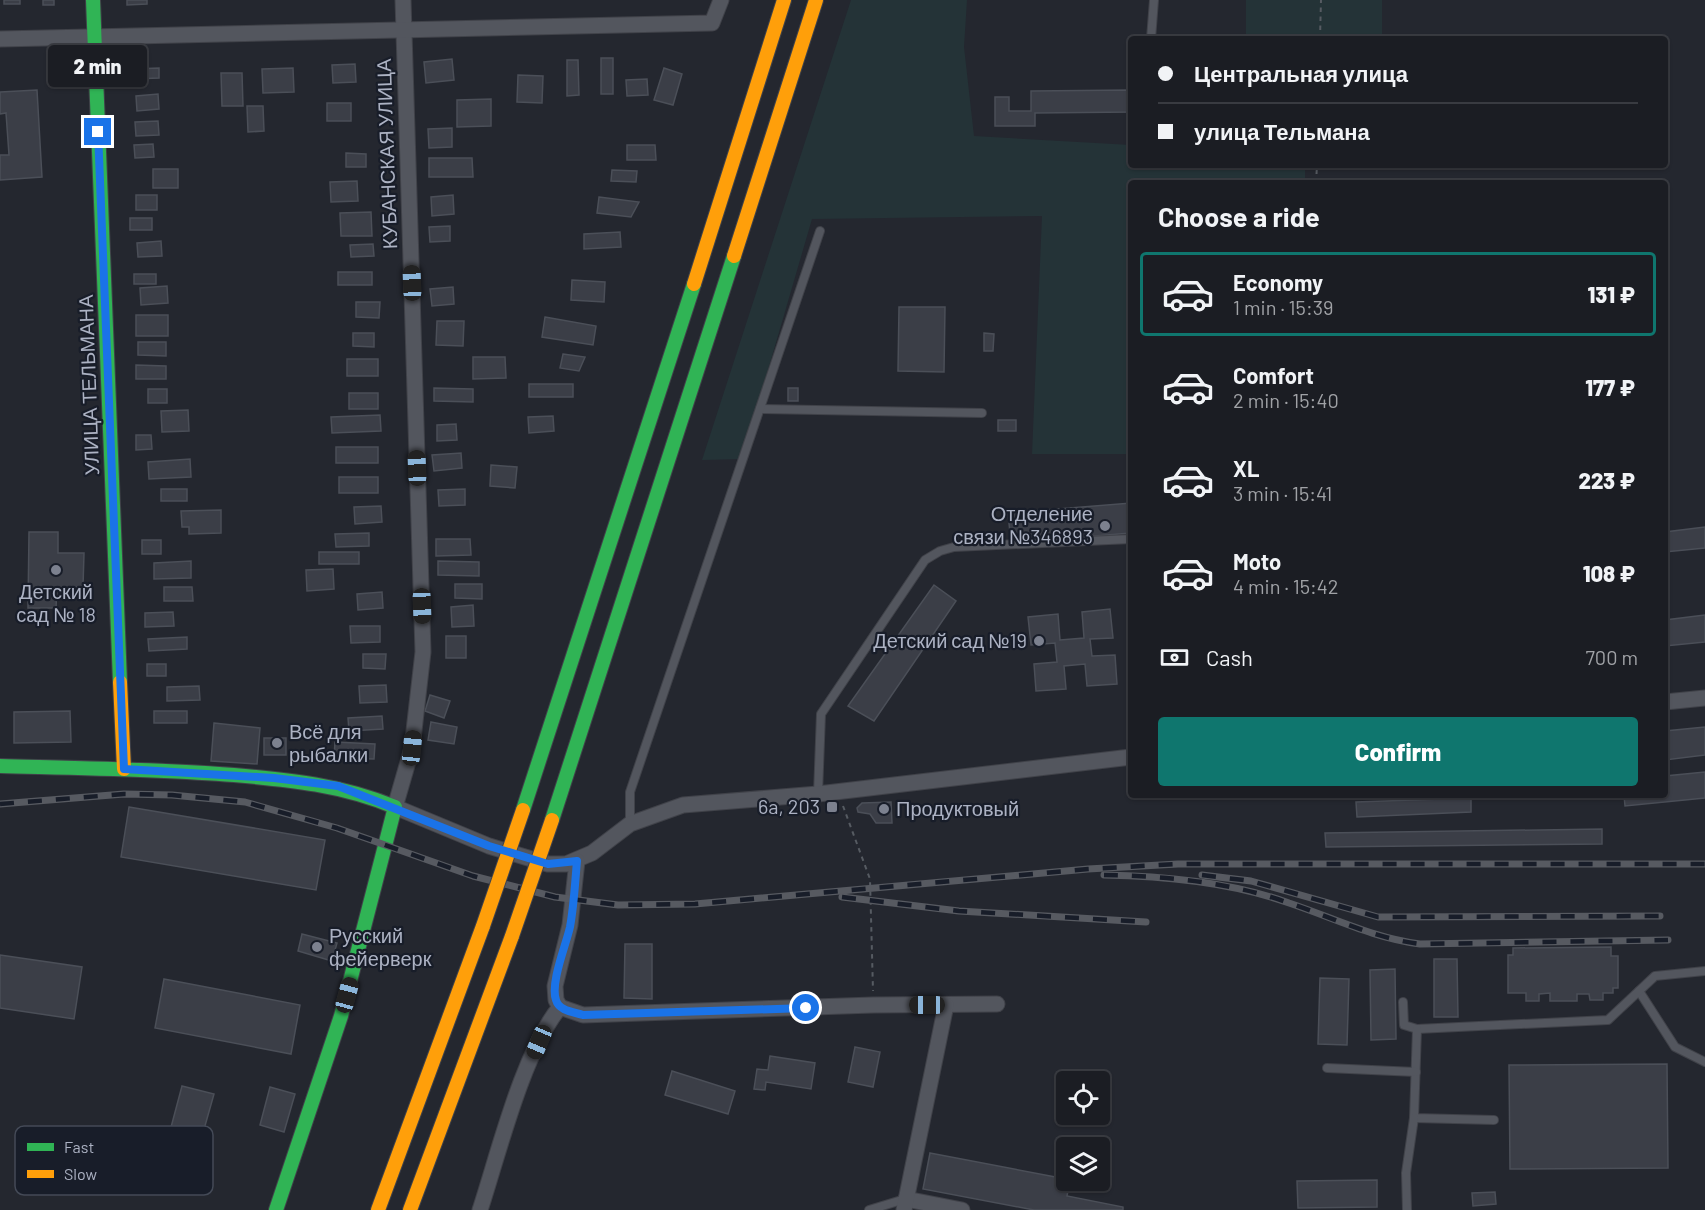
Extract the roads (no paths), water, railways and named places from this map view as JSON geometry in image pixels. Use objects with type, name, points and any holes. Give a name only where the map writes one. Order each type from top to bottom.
[{"type":"main road","name":"УЛИЦА ТЕЛЬМАНА","points":[[93,0],[124,769]]},
{"type":"main road","points":[[378,1210],[483,926],[587,619],[783,0]]},
{"type":"main road","points":[[410,1210],[512,936],[552,820],[620,617],[816,0]]},
{"type":"main road","points":[[0,766],[124,769],[313,782],[354,791],[395,807],[341,1016],[276,1210]]},
{"type":"street","name":"КУБАНСКАЯ УЛИЦА","points":[[395,807],[412,748],[423,652],[403,0]]},
{"type":"street","points":[[0,39],[404,28],[712,23],[721,0]]},
{"type":"street","points":[[1668,702],[1705,698]]},
{"type":"street","points":[[395,807],[489,846],[548,864],[577,861],[630,824],[683,805],[818,794],[1128,757]]},
{"type":"street","points":[[577,861],[570,925],[555,986],[556,1000],[560,1007],[583,1015],[873,1005],[997,1004]]},
{"type":"street","points":[[945,1005],[905,1205],[962,1210]]},
{"type":"street","points":[[480,1210],[522,1083],[548,1022],[560,1007]]},
{"type":"lane","points":[[1151,36],[1154,0]]},
{"type":"lane","points":[[630,824],[630,792],[820,231]]},
{"type":"lane","points":[[760,409],[982,413]]},
{"type":"lane","points":[[818,794],[821,714],[925,561],[940,551],[954,547],[1128,539]]},
{"type":"lane","points":[[1403,1002],[1404,1025],[1417,1029],[1608,1020],[1655,976],[1705,971]]},
{"type":"lane","points":[[1639,991],[1675,1047],[1705,1062]]},
{"type":"lane","points":[[1407,1210],[1406,1173],[1414,1118],[1417,1029]]},
{"type":"lane","points":[[1327,1068],[1416,1072]]},
{"type":"lane","points":[[1414,1118],[1494,1120]]},
{"type":"lane","points":[[869,1210],[905,1205]]},
{"type":"railway","points":[[0,804],[124,794],[172,795],[245,802],[337,828],[473,876],[555,897],[618,905],[695,904],[1088,869],[1178,864],[1705,864]]},
{"type":"railway","points":[[1104,875],[1174,879],[1244,890],[1386,937],[1420,944],[1668,940]]},
{"type":"railway","points":[[1202,875],[1251,881],[1378,917],[1660,916]]},
{"type":"railway","points":[[842,897],[959,911],[1146,922]]},
{"type":"place","name":"Отделение связи №346893","points":[[1105,526]]},
{"type":"place","name":"Детский сад № 18","points":[[56,570]]},
{"type":"place","name":"Детский сад №19","points":[[1039,641]]},
{"type":"place","name":"Всё для рыбалки","points":[[277,743]]},
{"type":"place","name":"6a, 203","points":[[832,807]]},
{"type":"place","name":"Продуктовый","points":[[884,809]]},
{"type":"place","name":"Русский фейерверк","points":[[317,947]]}]
